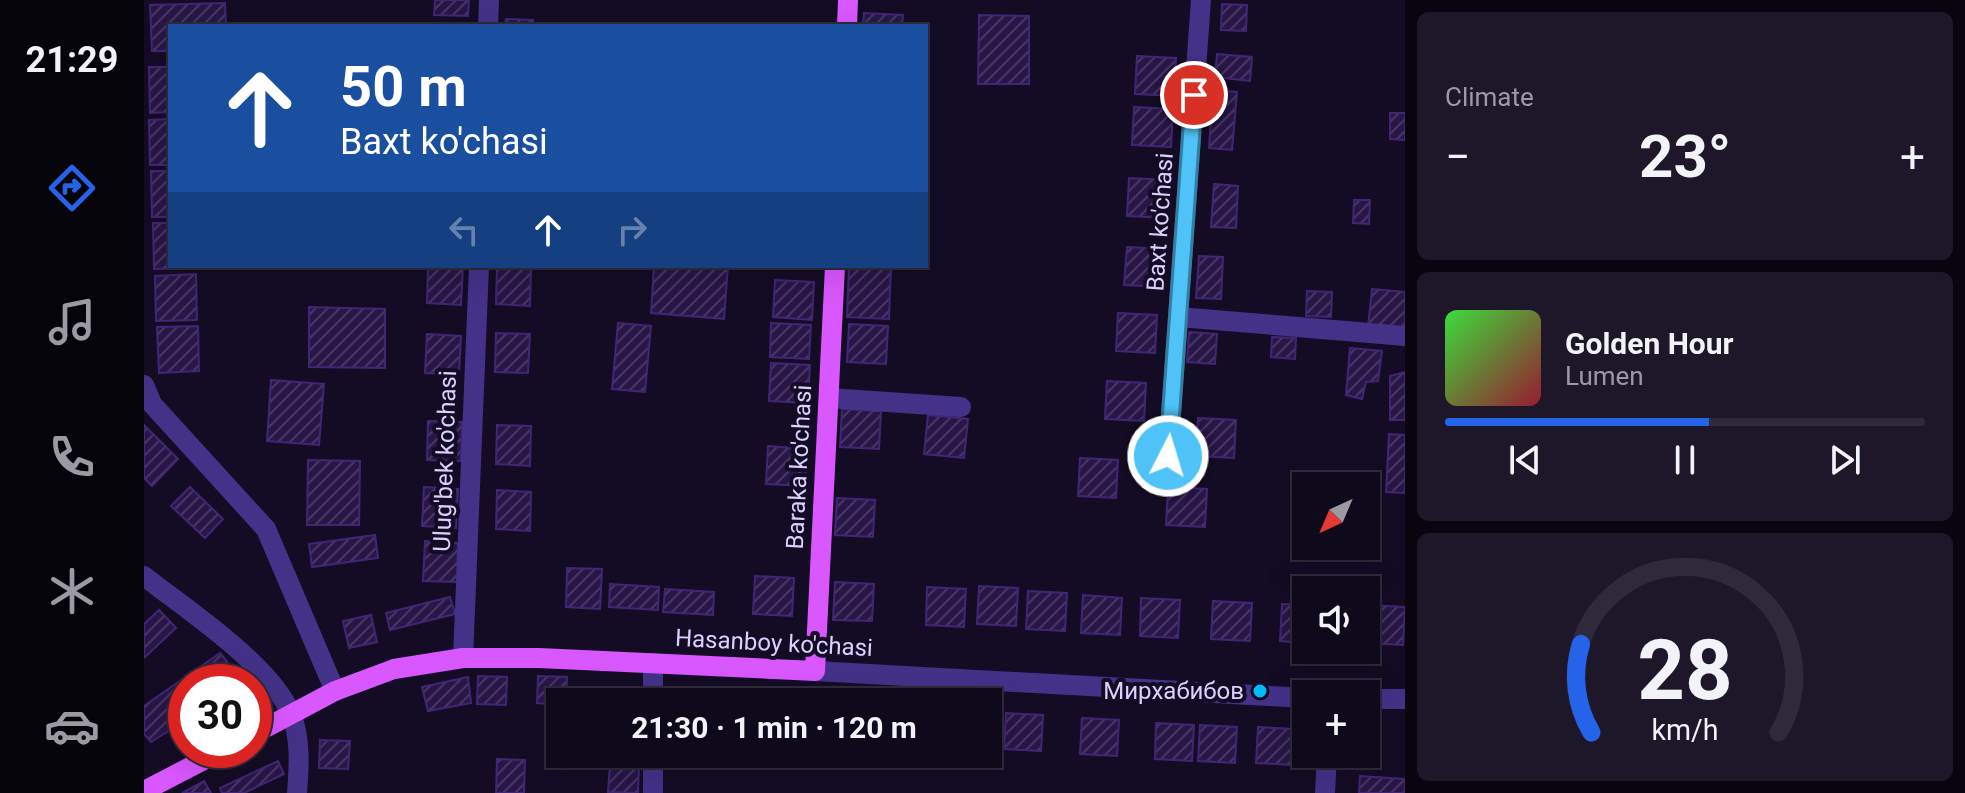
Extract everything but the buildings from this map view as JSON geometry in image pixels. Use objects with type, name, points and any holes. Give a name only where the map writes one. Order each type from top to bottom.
[{"type":"main road","points":[[847,24],[848,0]]},
{"type":"main road","name":"Baraka ko'chasi","points":[[815,671],[835,268]]},
{"type":"main road","name":"Hasanboy ko'chasi","points":[[272,724],[335,691],[394,669],[463,658],[539,658],[815,671]]},
{"type":"main road","points":[[144,791],[188,768]]},
{"type":"street","points":[[488,24],[489,0]]},
{"type":"street","name":"Baxt ko'chasi","points":[[1201,0],[1179,317],[1405,336]]},
{"type":"street","name":"Ulug'bek ko'chasi","points":[[463,658],[479,268]]},
{"type":"street","points":[[1168,456],[1179,317]]},
{"type":"street","points":[[144,385],[152,404],[266,529],[335,691]]},
{"type":"street","points":[[829,398],[961,407]]},
{"type":"street","points":[[144,576],[261,670],[291,714],[299,760],[297,793]]},
{"type":"street","points":[[653,663],[653,688]]},
{"type":"street","name":"Hasanboy ko'chasi","points":[[815,671],[1292,697]]},
{"type":"street","points":[[1380,699],[1405,699]]},
{"type":"street","points":[[653,768],[653,793]]},
{"type":"street","points":[[1325,793],[1326,768]]},
{"type":"place","name":"Мирхабибов","points":[[1260,691]]},
{"type":"route","points":[[1168,456],[1194,95]]}]
